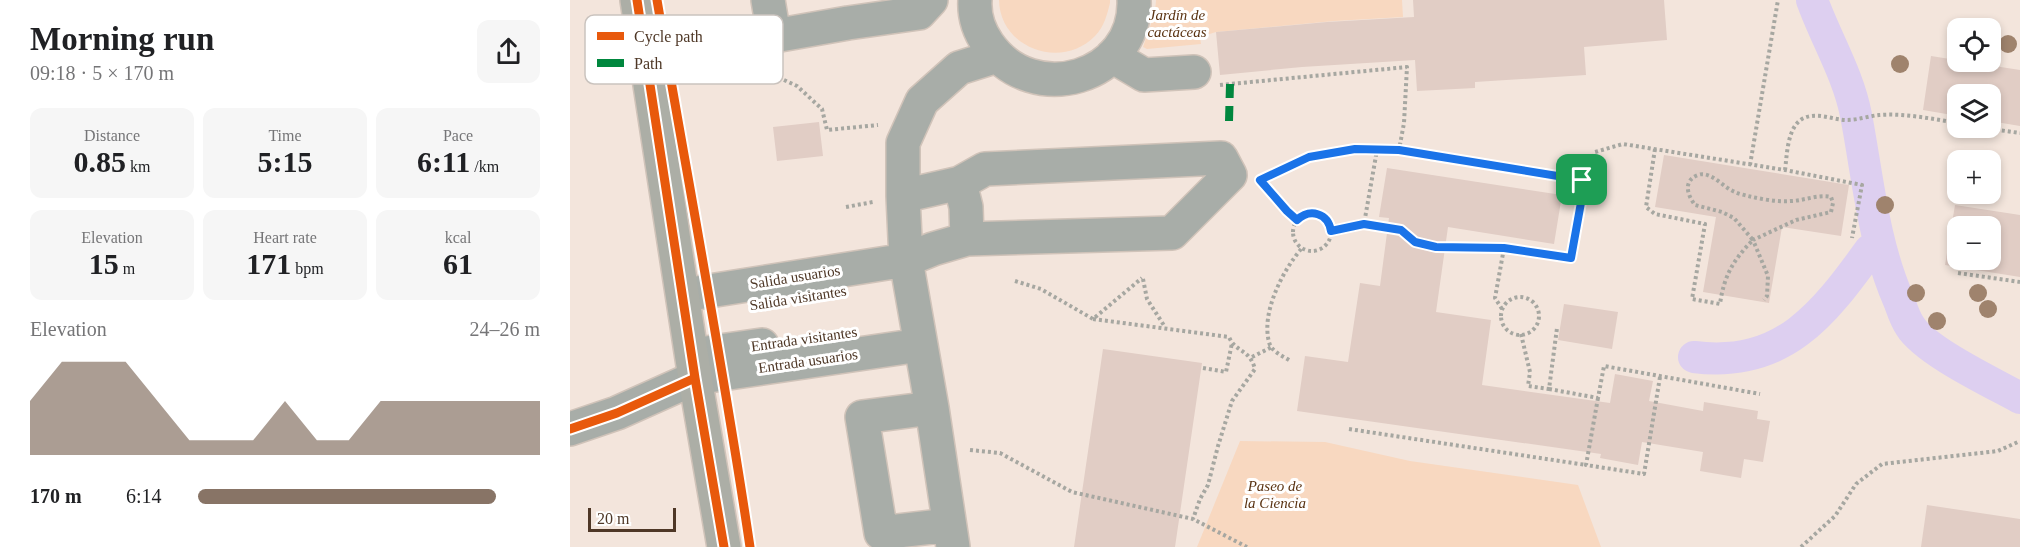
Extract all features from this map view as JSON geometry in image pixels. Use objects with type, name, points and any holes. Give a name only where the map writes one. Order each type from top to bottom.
[{"type":"main road","points":[[637,0],[639,15]]},
{"type":"main road","points":[[650,84],[724,547]]},
{"type":"street","points":[[768,0],[770,15]]},
{"type":"street","points":[[783,34],[919,14],[930,0]]},
{"type":"street","points":[[975,0],[975,9],[982,34],[996,56],[1017,71],[1042,79],[1076,77],[1092,71],[1112,56],[1127,35],[1134,10],[1134,0]]},
{"type":"street","points":[[932,408],[862,417],[881,533],[951,536],[932,408],[907,270],[903,143],[922,101],[959,68],[996,56]]},
{"type":"street","points":[[1112,56],[1144,75],[1194,72]]},
{"type":"street","name":"Salida usuarios","points":[[685,305],[907,270],[933,249],[967,239],[1172,233],[1230,175],[1221,158],[985,169],[960,183]]},
{"type":"street","points":[[903,196],[960,183],[966,207],[967,239]]},
{"type":"street","name":"Entrada visitantes","points":[[570,429],[617,413],[694,366],[919,334]]},
{"type":"path","points":[[1750,165],[1779,0]]},
{"type":"path","points":[[1194,72],[1210,86],[1407,67],[1404,123],[1399,150]]},
{"type":"path","points":[[784,80],[797,86],[822,110],[827,130],[882,125]]},
{"type":"path","points":[[1785,170],[1794,127],[1802,119],[1820,115],[1847,120],[1880,115],[1905,115],[1947,121]]},
{"type":"path","points":[[2001,130],[2020,133]]},
{"type":"path","points":[[1331,231],[1364,224],[1401,230],[1415,242],[1436,247],[1504,248],[1571,258],[1584,186],[1582,180],[1595,152],[1623,144],[1862,185],[1852,238]]},
{"type":"path","points":[[1297,220],[1260,180],[1309,157],[1355,149],[1399,150],[1582,180]]},
{"type":"path","points":[[1655,149],[1646,207],[1655,214],[1705,224],[1692,299],[1720,304],[1724,279],[1741,252],[1753,240],[1796,220],[1831,212],[1833,203],[1831,197],[1775,201],[1734,192],[1706,174],[1699,174],[1687,186],[1688,196],[1695,205],[1722,212],[1734,218],[1753,240],[1768,276],[1767,296],[1764,300]]},
{"type":"path","points":[[1364,224],[1377,150]]},
{"type":"path","points":[[1316,213],[1327,220],[1331,231],[1328,243],[1312,251],[1302,248],[1293,236],[1297,220],[1304,214],[1316,213]]},
{"type":"path","points":[[1289,360],[1276,352],[1269,343],[1268,319],[1277,288],[1291,261],[1302,248]]},
{"type":"path","points":[[1502,309],[1510,299],[1522,297],[1534,302],[1539,319],[1537,325],[1528,333],[1515,334],[1505,327],[1502,321],[1502,309],[1496,298],[1504,248]]},
{"type":"path","points":[[1958,273],[2020,282]]},
{"type":"path","points":[[1093,319],[1142,278],[1147,299],[1165,327]]},
{"type":"path","points":[[1015,281],[1041,289],[1093,319],[1229,337],[1232,343],[1252,357],[1255,369],[1232,401],[1208,485],[1193,519]]},
{"type":"path","points":[[1549,390],[1557,328]]},
{"type":"path","points":[[1521,334],[1530,372],[1528,386],[1598,398]]},
{"type":"path","points":[[1203,368],[1226,372],[1232,343]]},
{"type":"path","points":[[1252,357],[1272,347]]},
{"type":"path","points":[[1586,465],[1604,366],[1760,394]]},
{"type":"path","points":[[1348,429],[1644,474],[1660,377]]},
{"type":"path","points":[[1801,547],[1835,516],[1856,484],[1881,464],[1998,452],[2020,441]]},
{"type":"path","points":[[962,448],[1000,453],[1072,492],[1193,519],[1247,547]]},
{"type":"green space","points":[[999,0],[1110,0],[1110,3],[1103,25],[1095,36],[1081,46],[1066,52],[1050,52],[1035,49],[1021,42],[1010,31],[1002,17]]},
{"type":"green space","name":"Jardín de cactáceas","points":[[1156,0],[1402,0],[1403,17],[1216,32],[1200,37],[1201,44],[1147,49],[1143,47],[1155,12]]},
{"type":"green space","name":"Paseo de la Ciencia","points":[[1240,441],[1325,442],[1410,461],[1578,485],[1601,547],[1197,547]]},
{"type":"building","points":[[1413,0],[1664,0],[1667,40],[1584,47],[1586,75],[1475,82],[1475,88],[1417,91],[1415,60],[1220,75],[1216,32],[1414,17]]},
{"type":"building","points":[[1931,56],[1947,59],[1947,72],[2001,72],[2001,67],[2020,70],[2020,126],[2001,123],[2001,84],[1947,84],[1947,114],[1923,110]]},
{"type":"building","points":[[819,122],[823,156],[777,161],[773,127]]},
{"type":"building","points":[[1664,155],[1849,185],[1841,236],[1782,227],[1769,303],[1703,292],[1716,217],[1655,207]]},
{"type":"building","points":[[1387,168],[1562,195],[1554,244],[1448,227],[1436,312],[1491,320],[1482,385],[1610,403],[1615,374],[1653,381],[1649,401],[1703,411],[1704,402],[1758,411],[1757,419],[1770,421],[1763,462],[1744,459],[1741,478],[1700,471],[1703,452],[1642,442],[1638,465],[1600,458],[1601,454],[1297,411],[1305,356],[1348,362],[1360,283],[1380,286],[1389,218],[1379,217]]},
{"type":"building","points":[[1955,205],[2020,215],[2020,277],[1976,270],[2001,270],[2001,216],[1953,216]]},
{"type":"building","points":[[1564,304],[1618,312],[1612,349],[1558,340]]},
{"type":"building","points":[[1103,349],[1202,363],[1175,547],[1074,547]]},
{"type":"building","points":[[1927,505],[2020,519],[2020,547],[1921,547]]},
{"type":"waterway","points":[[1812,0],[1852,100],[1877,233],[1890,279],[1910,326],[1918,336],[1944,356],[2020,398]]},
{"type":"waterway","points":[[1694,357],[1725,358],[1752,354],[1776,345],[1798,332],[1835,296],[1870,250],[1878,244]]},
{"type":"marked path","points":[[1229,121],[1230,84]]},
{"type":"cycle path","points":[[637,0],[639,15]]},
{"type":"cycle path","points":[[657,0],[660,15]]},
{"type":"cycle path","points":[[650,84],[695,378],[724,547]]},
{"type":"cycle path","points":[[672,84],[750,547]]},
{"type":"cycle path","points":[[570,429],[617,413],[695,378]]},
{"type":"route","points":[[1355,149],[1399,150],[1582,180],[1584,186],[1571,258],[1504,248],[1436,247],[1415,242],[1401,230],[1364,224],[1331,231],[1327,220],[1316,213],[1304,214],[1297,220],[1260,180],[1309,157],[1355,149]]}]
